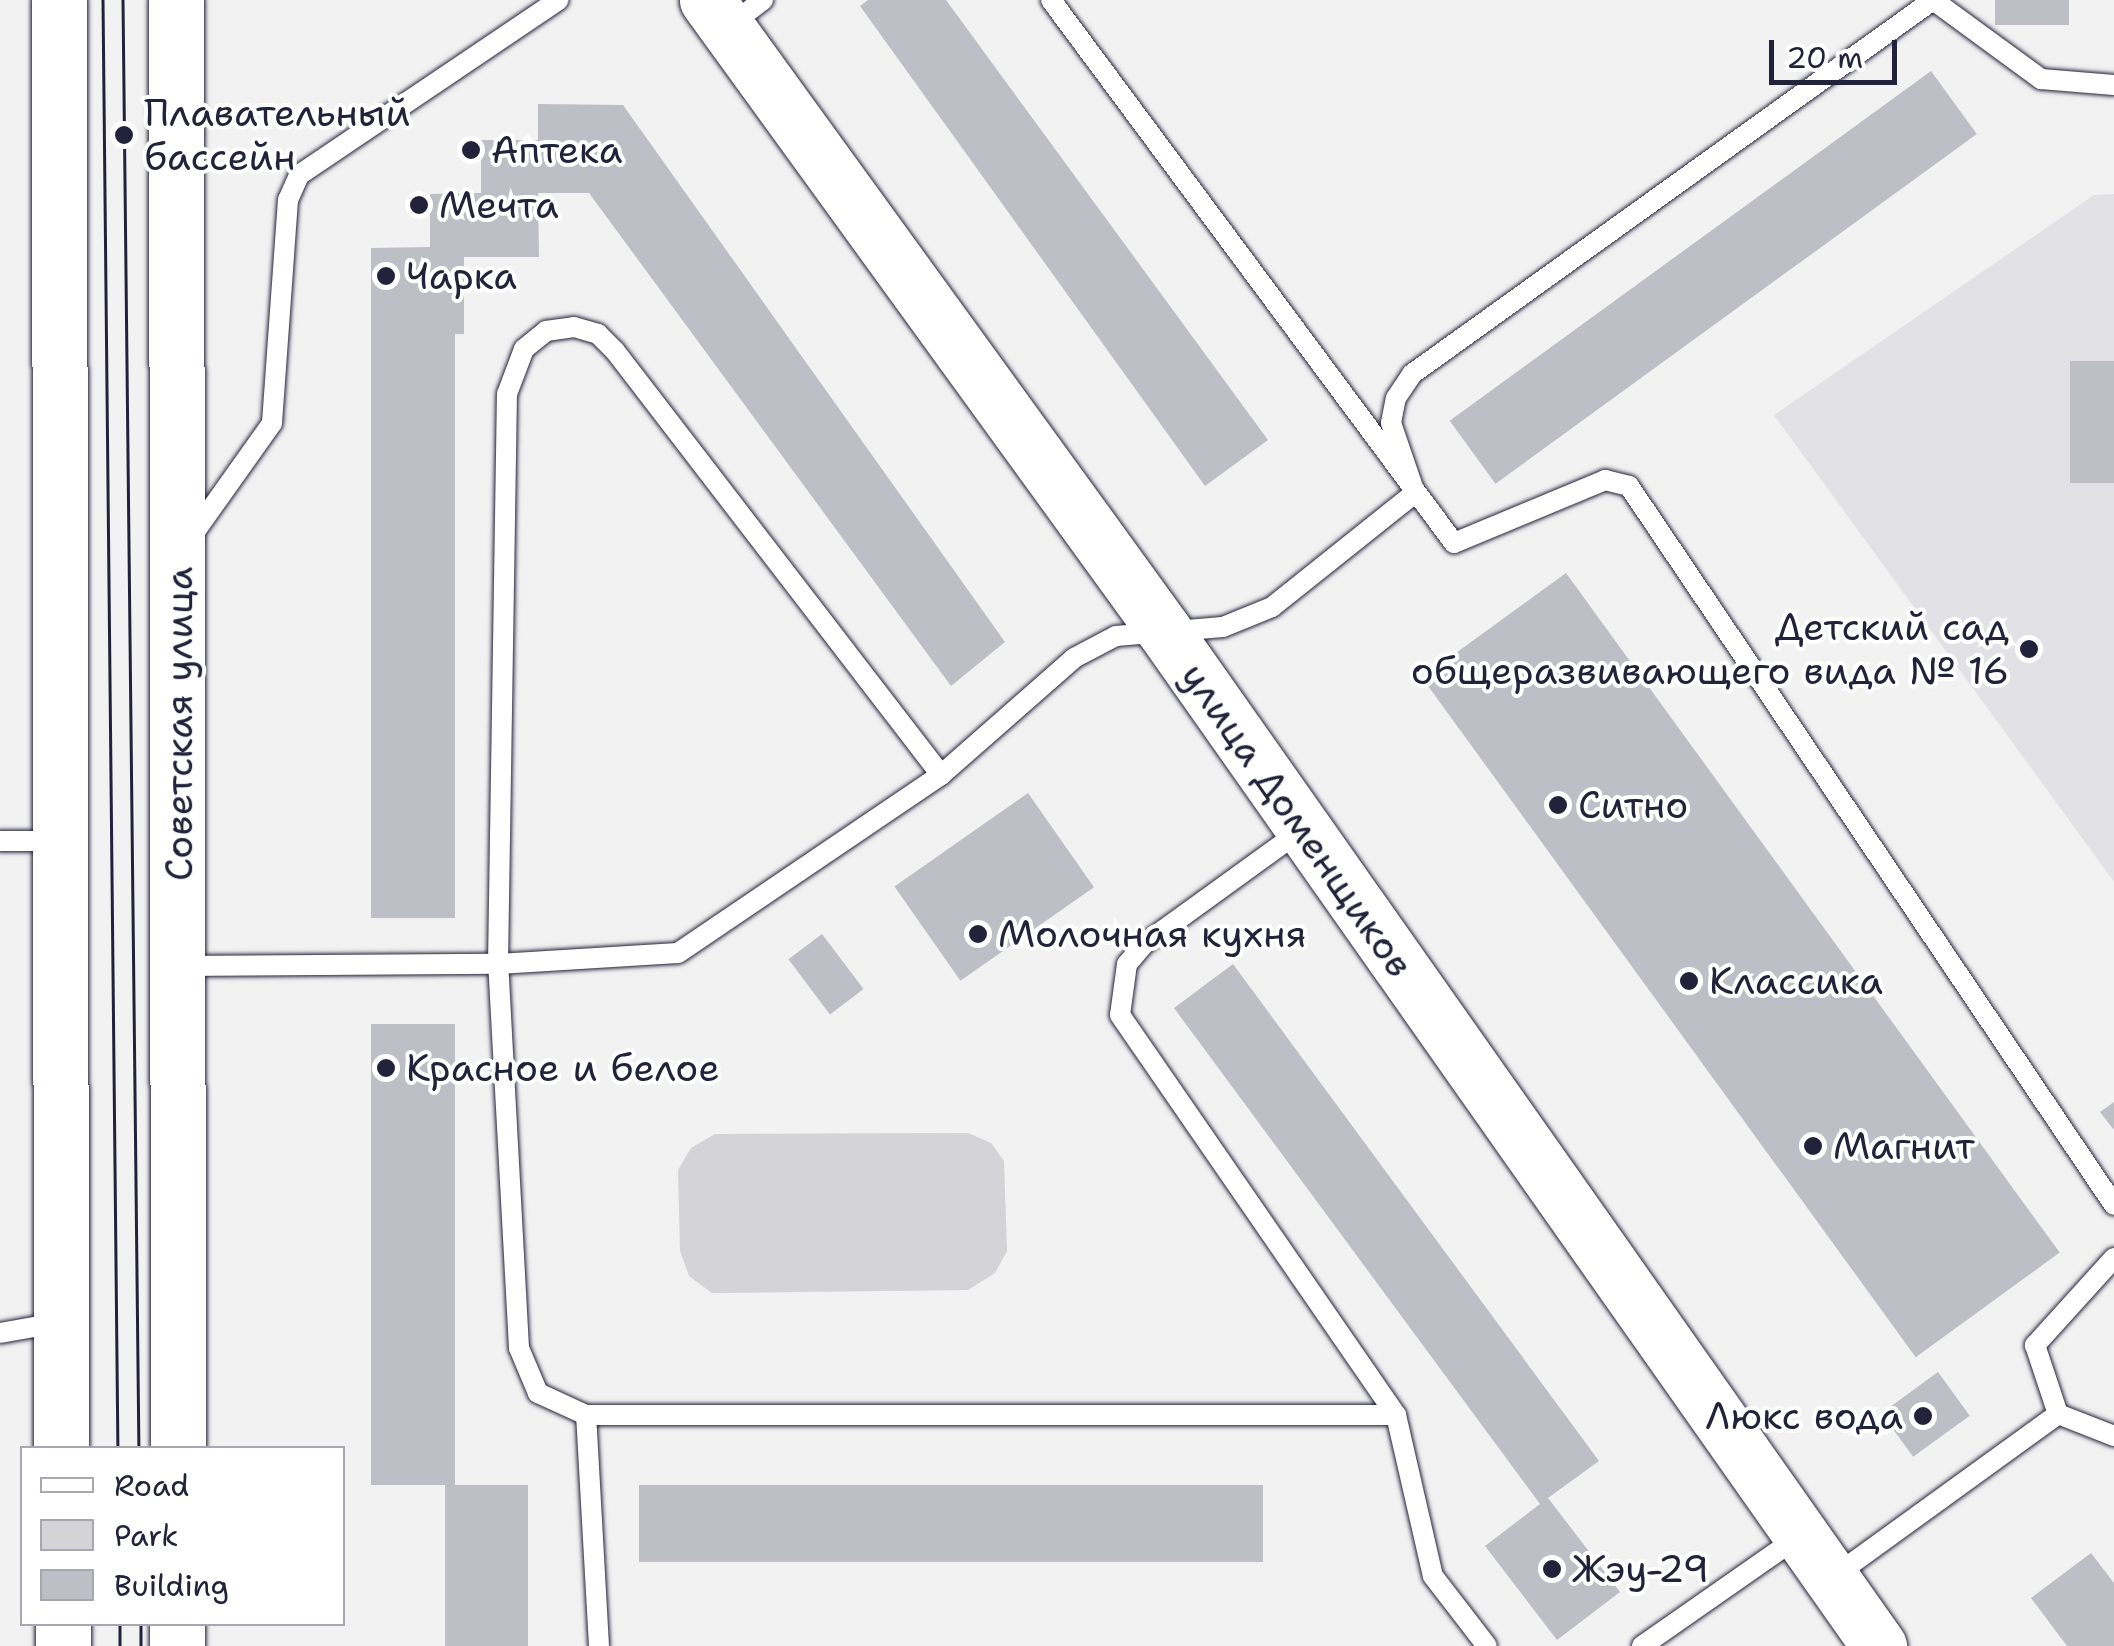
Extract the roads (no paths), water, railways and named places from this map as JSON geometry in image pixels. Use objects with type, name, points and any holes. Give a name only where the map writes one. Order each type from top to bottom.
[{"type":"main road","points":[[59,0],[57,841],[61,1446]]},
{"type":"main road","name":"Советская улица","points":[[176,0],[178,1446]]},
{"type":"main road","name":"улица Доменщиков","points":[[732,9],[1879,1646]]},
{"type":"lane","points":[[179,554],[272,423],[288,200],[299,175],[558,0]]},
{"type":"lane","points":[[1051,0],[1454,543],[1605,480],[1625,481],[2114,1205]]},
{"type":"lane","points":[[1415,492],[1391,423],[1396,398],[1412,374],[1933,0],[2041,79],[2114,85]]},
{"type":"lane","points":[[941,774],[616,351],[598,334],[574,327],[546,332],[518,358],[507,394],[498,964],[519,1348],[538,1393],[586,1415],[1396,1415]]},
{"type":"lane","points":[[179,966],[498,964],[678,953],[941,774],[1074,658],[1116,636],[1163,629],[1224,627],[1272,607],[1415,492]]},
{"type":"lane","points":[[1303,829],[1144,944],[1127,964],[1120,1015],[1396,1415],[1433,1576],[1487,1646]]},
{"type":"lane","points":[[0,841],[57,841]]},
{"type":"lane","points":[[2058,1414],[2036,1339],[2114,1258]]},
{"type":"lane","points":[[0,1333],[60,1323]]},
{"type":"lane","points":[[1642,1646],[1815,1557],[2058,1414]]},
{"type":"lane","points":[[2058,1414],[2114,1436]]},
{"type":"lane","points":[[586,1415],[599,1646]]},
{"type":"tram line","points":[[103,0],[118,1446]]},
{"type":"tram line","points":[[123,0],[139,1446]]},
{"type":"tram line","points":[[120,1626],[120,1646]]},
{"type":"tram line","points":[[141,1626],[141,1646]]},
{"type":"place","name":"Плавательный бассейн","points":[[124,135]]},
{"type":"place","name":"Аптека","points":[[471,150]]},
{"type":"place","name":"Мечта","points":[[419,205]]},
{"type":"place","name":"Чарка","points":[[386,276]]},
{"type":"place","name":"Детский сад общеразвивающего вида № 16","points":[[2029,649]]},
{"type":"place","name":"Ситно","points":[[1558,805]]},
{"type":"place","name":"Молочная кухня","points":[[978,934]]},
{"type":"place","name":"Классика","points":[[1689,981]]},
{"type":"place","name":"Красное и белое","points":[[386,1068]]},
{"type":"place","name":"Магнит","points":[[1813,1146]]},
{"type":"place","name":"Люкс вода","points":[[1923,1416]]},
{"type":"place","name":"Жэу-29","points":[[1552,1569]]}]
